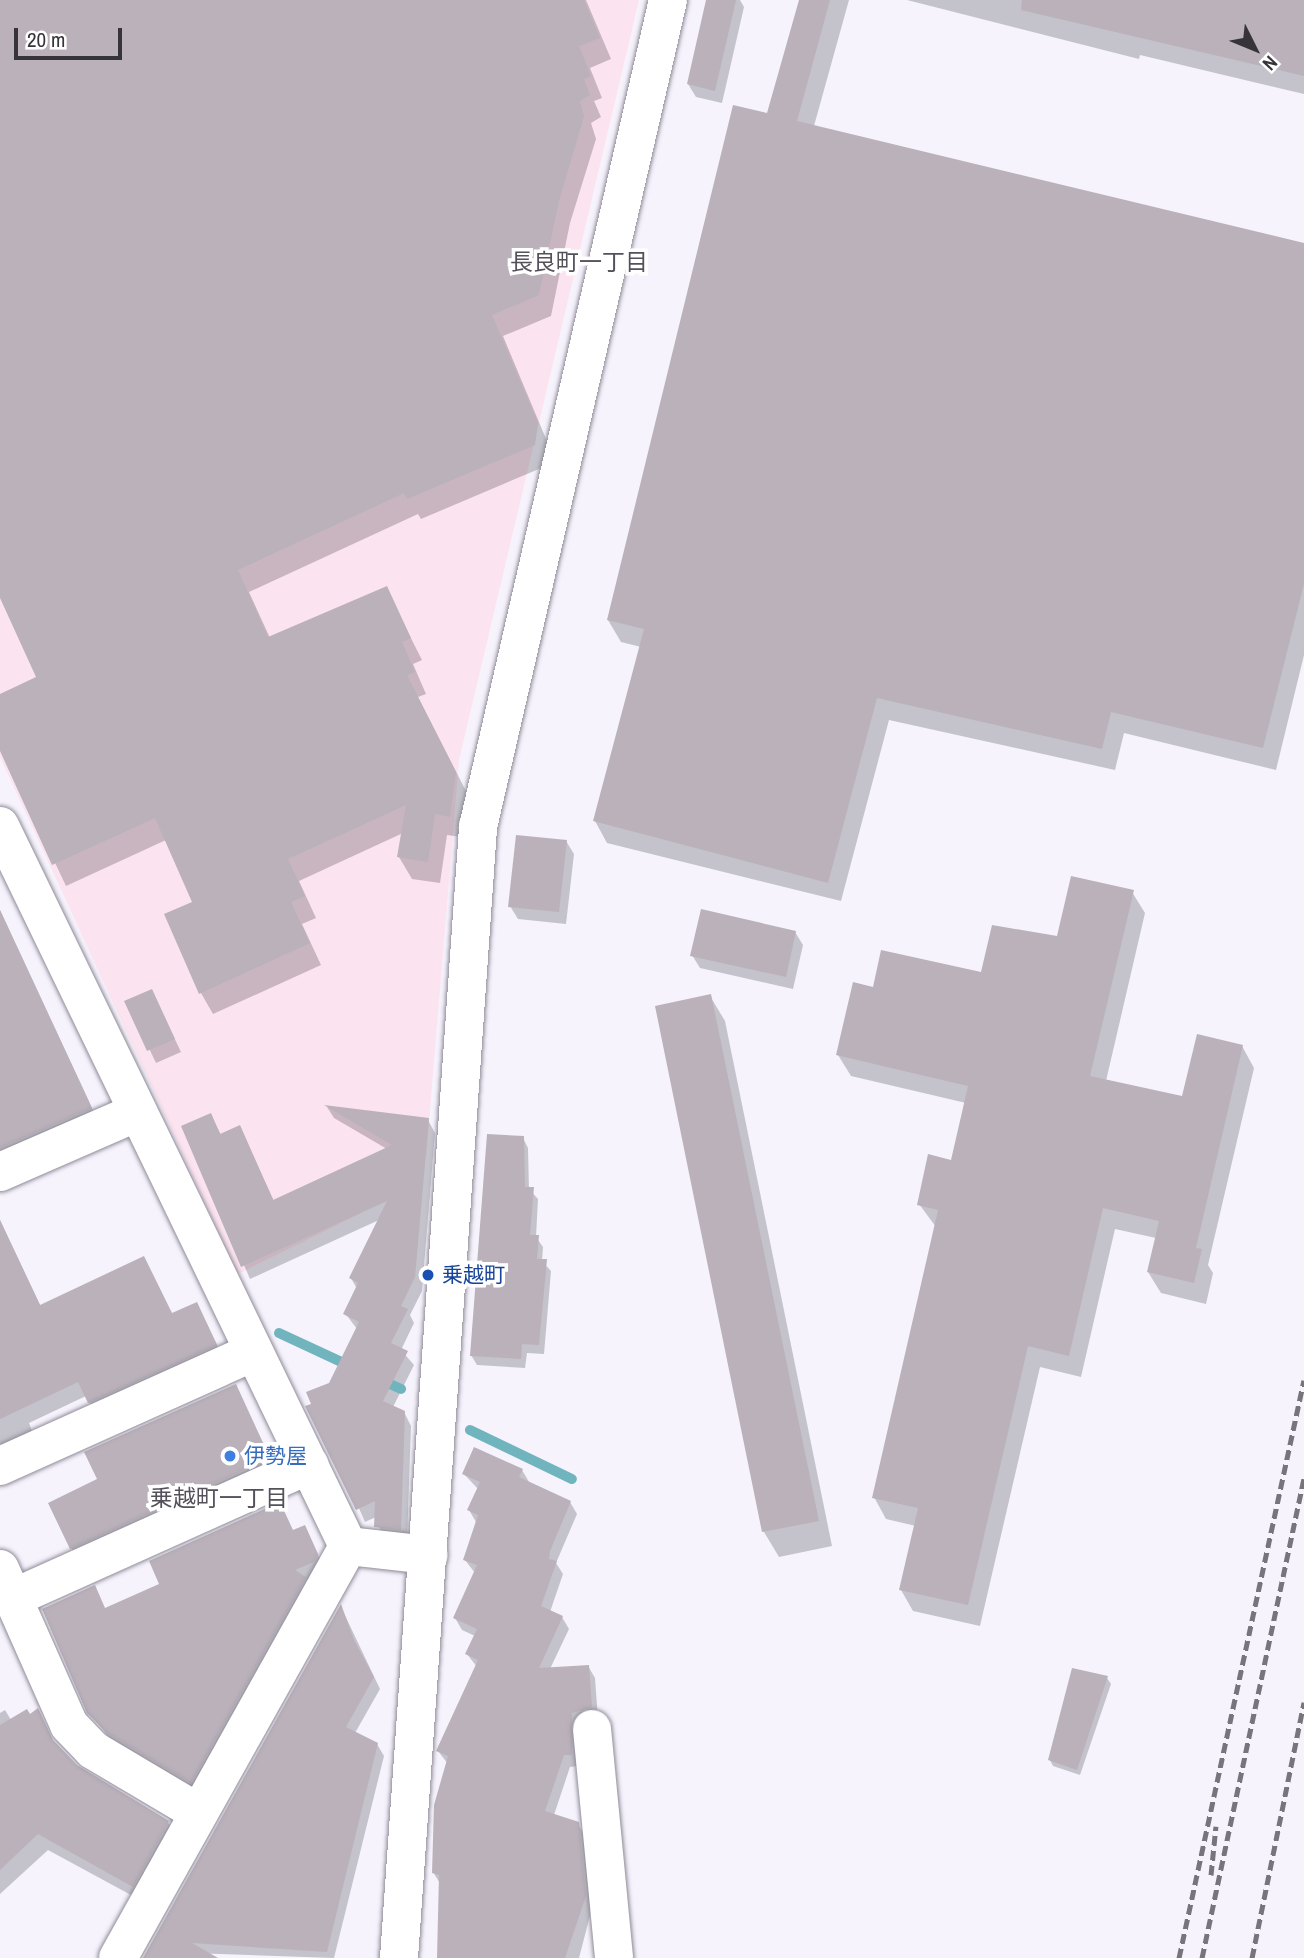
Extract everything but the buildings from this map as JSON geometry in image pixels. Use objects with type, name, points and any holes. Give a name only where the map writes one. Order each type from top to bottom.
[{"type":"street","points":[[399,1958],[478,827],[668,0]]},
{"type":"street","points":[[4,845],[138,1112],[348,1546]]},
{"type":"street","points":[[0,1172],[138,1112]]},
{"type":"street","points":[[0,1466],[254,1352]]},
{"type":"street","points":[[199,1813],[93,1750],[69,1725],[6,1584],[309,1465]]},
{"type":"street","points":[[348,1546],[428,1555]]},
{"type":"street","points":[[118,1958],[348,1546]]},
{"type":"street","points":[[592,1729],[614,1958]]},
{"type":"shaded area","points":[[0,0],[639,0],[459,760],[426,1158],[402,1156],[369,1209],[238,1274],[0,757]]},
{"type":"waterway","points":[[279,1333],[350,1366]]},
{"type":"waterway","points":[[381,1380],[401,1389]]},
{"type":"waterway","points":[[470,1430],[572,1479]]},
{"type":"railway","points":[[1179,1958],[1304,1380]]},
{"type":"railway","points":[[1202,1958],[1304,1479]]},
{"type":"railway","points":[[1252,1958],[1304,1702]]},
{"type":"railway","points":[[1211,1875],[1216,1826]]},
{"type":"place","name":"乗越町","points":[[428,1275]]},
{"type":"place","name":"伊勢屋","points":[[230,1456]]},
{"type":"district","name":"長良町一丁目","points":[[579,262]]},
{"type":"district","name":"乗越町一丁目","points":[[219,1498]]}]
